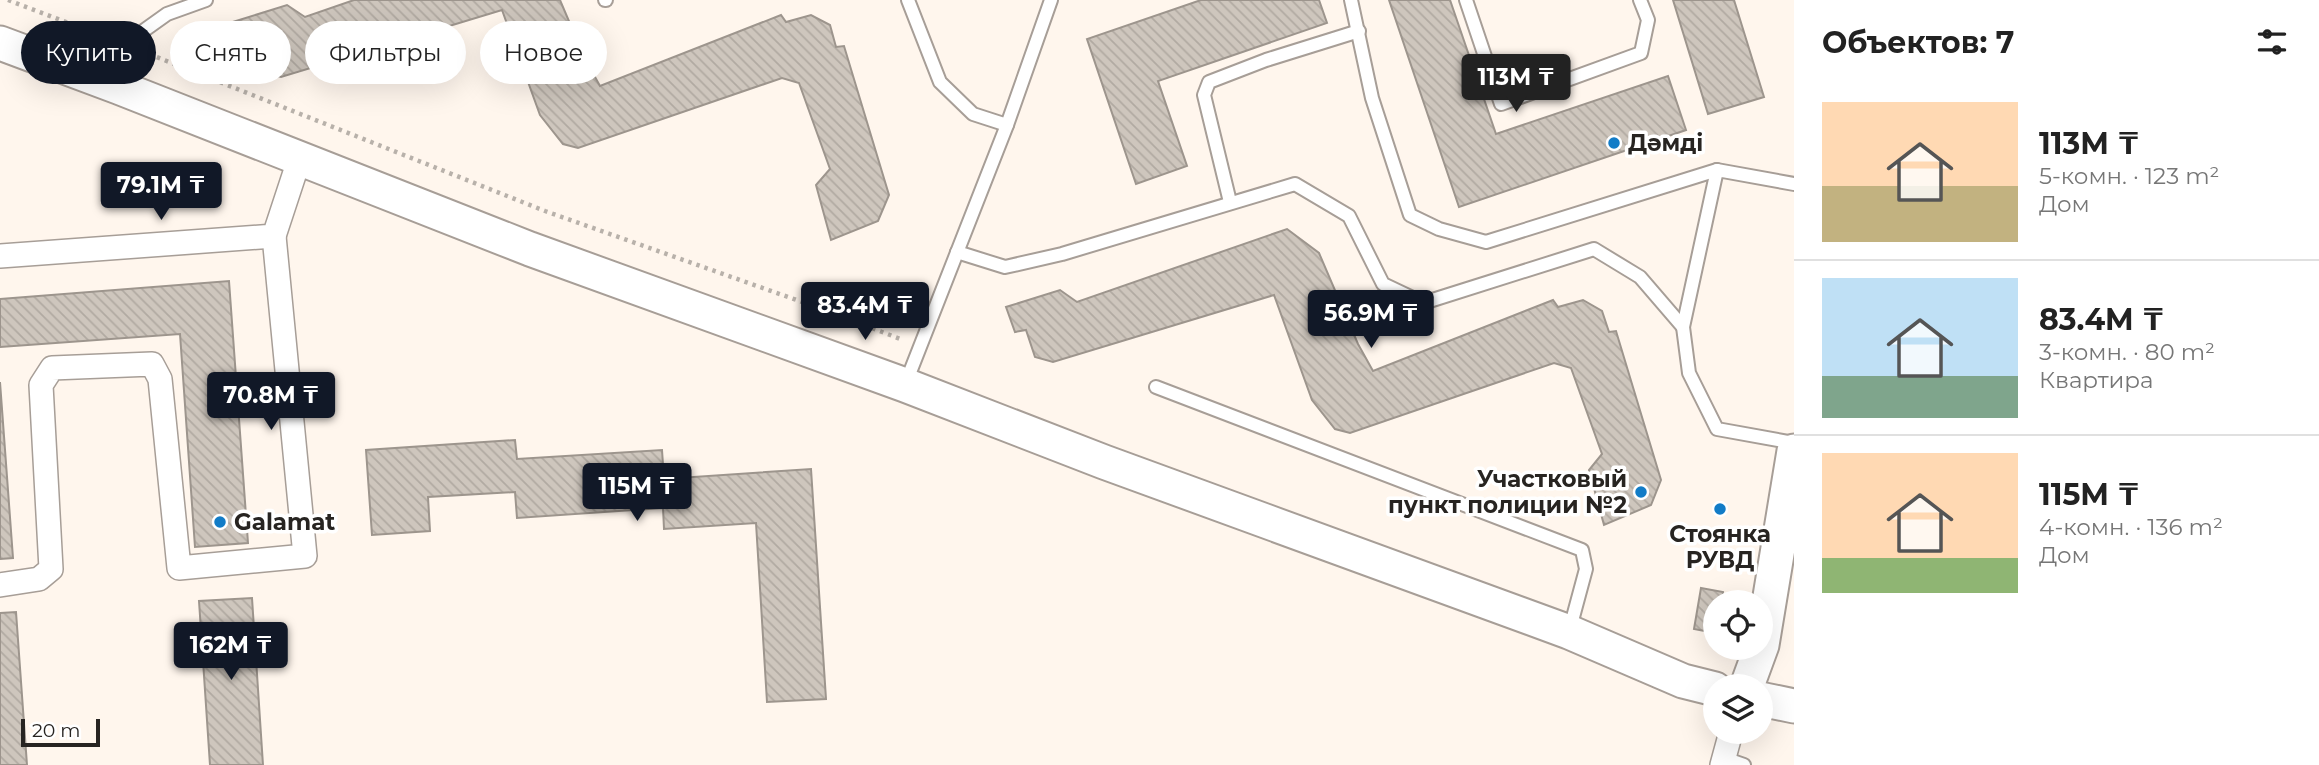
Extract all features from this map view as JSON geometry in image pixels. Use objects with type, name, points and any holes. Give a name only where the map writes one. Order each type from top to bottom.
[{"type":"street","points":[[0,43],[530,249],[905,385],[1104,463],[1569,632],[1683,681],[1703,686]]},
{"type":"street","points":[[0,585],[39,579],[51,569],[41,385],[52,368],[152,364],[160,379],[179,568],[305,556],[274,236],[299,160]]},
{"type":"street","points":[[0,256],[274,236]]},
{"type":"street","points":[[1751,674],[1762,645],[1794,451]]},
{"type":"street","points":[[1773,702],[1794,706]]},
{"type":"street","points":[[1730,763],[1731,744]]},
{"type":"lane","points":[[156,22],[167,14],[206,0]]},
{"type":"lane","points":[[908,0],[940,82],[973,114],[1007,125]]},
{"type":"lane","points":[[905,385],[1007,125],[1051,0]]},
{"type":"lane","points":[[1351,0],[1372,98],[1410,215],[1439,229],[1486,242],[1717,170],[1794,184]]},
{"type":"lane","points":[[1466,0],[1502,104],[1641,53],[1648,20],[1640,0]]},
{"type":"lane","points":[[1230,202],[1204,95],[1209,82],[1359,31]]},
{"type":"lane","points":[[1717,170],[1684,327],[1689,373],[1717,429],[1794,443]]},
{"type":"lane","points":[[957,252],[1005,268],[1062,254],[1295,184],[1349,216],[1383,284],[1423,303],[1594,249],[1640,277],[1684,327]]},
{"type":"lane","points":[[1156,387],[1582,550],[1586,569],[1569,632]]},
{"type":"path","points":[[8,0],[63,21]]},
{"type":"path","points":[[156,57],[545,211],[920,346]]},
{"type":"building","points":[[354,0],[560,0],[569,21],[506,21],[502,10],[466,21],[305,21],[305,70],[291,74],[291,21],[236,21],[287,5],[305,17]]},
{"type":"building","points":[[1201,0],[1319,0],[1327,23],[1158,81],[1187,166],[1136,184],[1087,39]]},
{"type":"building","points":[[1389,0],[1450,0],[1496,134],[1668,76],[1686,130],[1459,207]]},
{"type":"building","points":[[1673,0],[1734,0],[1764,97],[1708,114]]},
{"type":"building","points":[[781,15],[786,22],[811,15],[830,25],[836,47],[844,46],[889,195],[878,221],[831,240],[816,185],[830,169],[799,83],[782,78],[578,148],[563,144],[540,115],[529,84],[600,86]]},
{"type":"building","points":[[1287,229],[1319,253],[1358,344],[1373,371],[1553,300],[1558,307],[1583,300],[1602,311],[1609,332],[1616,331],[1661,480],[1651,505],[1604,525],[1589,470],[1602,454],[1571,368],[1554,363],[1350,433],[1335,429],[1312,400],[1274,295],[1053,362],[1035,357],[1026,330],[1015,332],[1006,307],[1060,290],[1077,302]]},
{"type":"building","points":[[229,281],[248,543],[195,547],[180,334],[0,347],[0,299]]},
{"type":"building","points":[[0,382],[13,558],[0,559]]},
{"type":"building","points":[[515,440],[517,459],[662,450],[664,479],[811,469],[826,699],[767,702],[756,523],[664,529],[663,508],[517,518],[515,492],[428,497],[430,531],[372,535],[366,450]]},
{"type":"building","points":[[1701,588],[1712,590],[1703,590],[1703,631],[1694,629]]},
{"type":"building","points":[[252,598],[263,765],[210,765],[199,601]]},
{"type":"building","points":[[16,612],[27,765],[0,765],[0,613]]},
{"type":"place","name":"Дәмді","points":[[1614,143]]},
{"type":"place","name":"Участковый пункт полиции №2","points":[[1641,492]]},
{"type":"place","name":"Стоянка РУВД","points":[[1720,509]]},
{"type":"place","name":"Galamat","points":[[220,522]]}]
